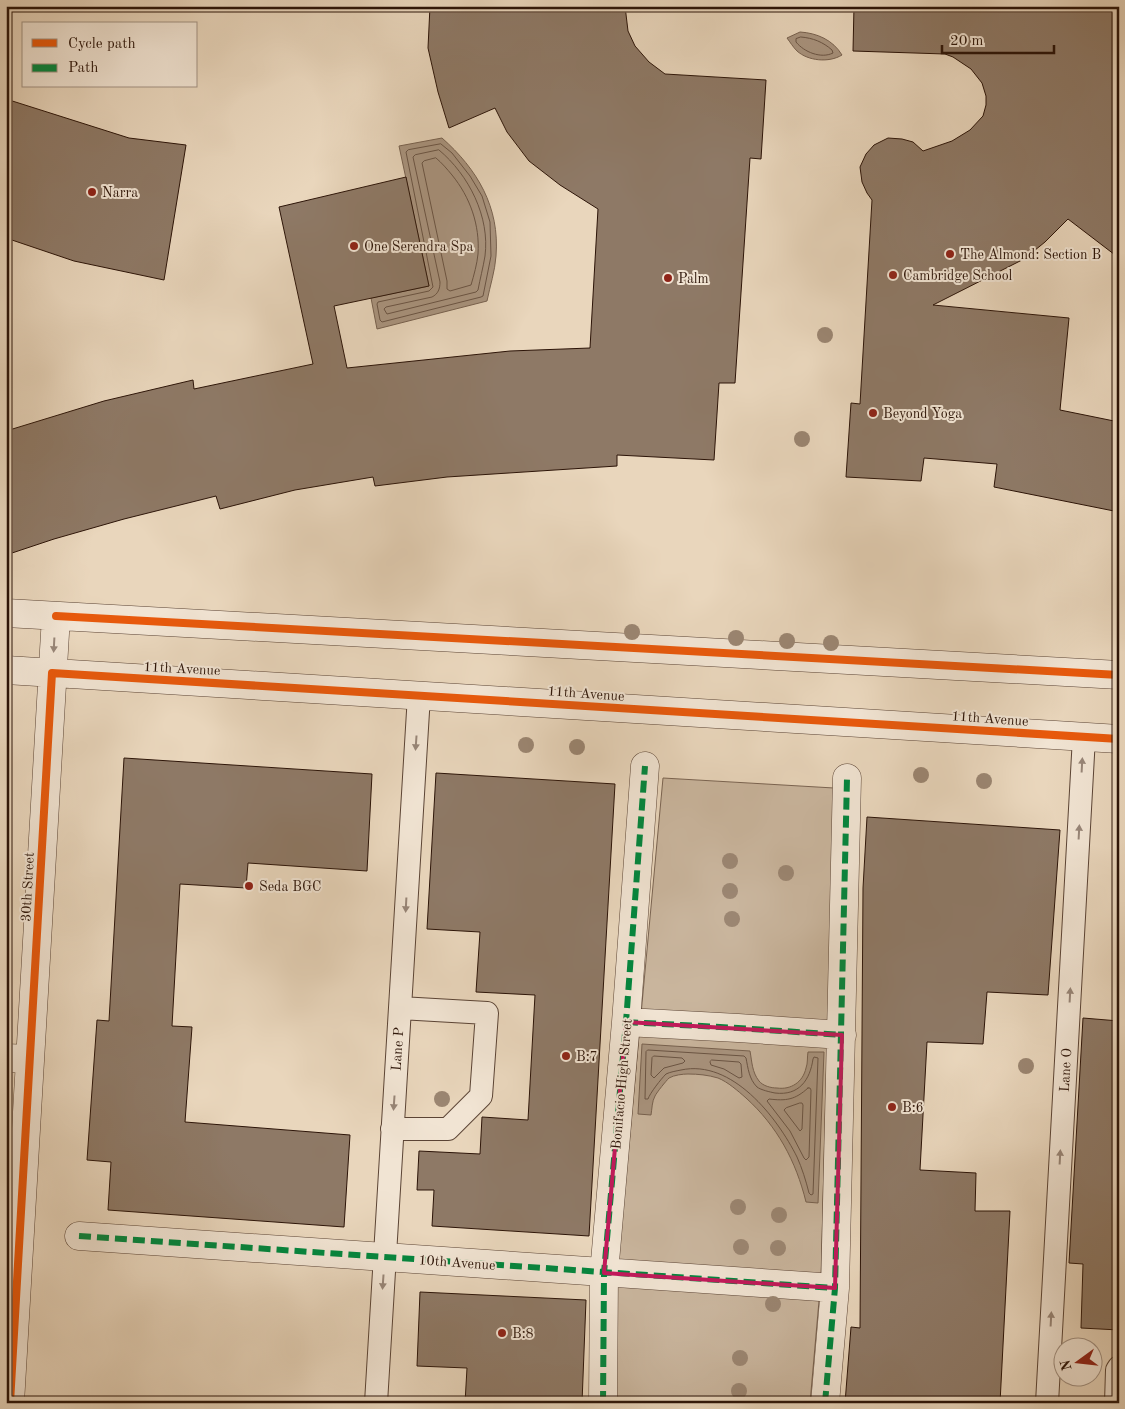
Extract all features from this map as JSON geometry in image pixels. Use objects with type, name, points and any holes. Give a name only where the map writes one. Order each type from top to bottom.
[{"type":"street","points":[[6,613],[1119,674]]},
{"type":"street","name":"30th Street","points":[[10,1403],[18,1058],[56,616]]},
{"type":"street","name":"11th Avenue","points":[[6,670],[419,694],[1119,739]]},
{"type":"street","name":"Bonifacio High Street","points":[[603,1403],[604,1273],[626,1022],[645,766]]},
{"type":"street","points":[[825,1403],[835,1288],[847,778]]},
{"type":"street","points":[[626,1022],[842,1036]]},
{"type":"street","name":"10th Avenue","points":[[79,1236],[835,1288]]},
{"type":"lane","name":"Lane P","points":[[376,1403],[419,694]]},
{"type":"lane","name":"Lane O","points":[[1047,1403],[1084,737]]},
{"type":"lane","points":[[392,1129],[448,1129],[481,1096],[487,1013],[400,1008]]},
{"type":"lane","points":[[1116,1403],[1116,1370],[1119,1367]]},
{"type":"highlighted area","points":[[626,1022],[842,1035],[835,1288],[604,1273]]},
{"type":"shaded area","points":[[663,778],[834,788],[821,1278],[810,1403],[615,1403],[618,1262]]},
{"type":"water","points":[[800,32],[824,38],[834,45],[842,55],[825,60],[807,57],[796,49],[787,38]]},
{"type":"water","points":[[442,138],[455,150],[476,176],[490,205],[496,238],[496,256],[487,301],[377,329],[371,298],[429,286],[399,146]]},
{"type":"water","points":[[642,1044],[750,1051],[757,1078],[763,1084],[772,1088],[787,1088],[796,1084],[807,1066],[808,1052],[824,1052],[818,1203],[806,1202],[791,1158],[767,1120],[746,1098],[718,1078],[696,1074],[681,1074],[671,1077],[655,1096],[651,1115],[638,1114]]},
{"type":"building","name":"Palm","points":[[430,6],[625,6],[628,31],[635,46],[649,62],[665,74],[766,80],[761,159],[750,158],[735,383],[719,383],[714,460],[617,455],[617,466],[447,477],[375,486],[373,477],[295,490],[220,509],[216,496],[124,519],[6,555],[6,431],[104,401],[193,380],[194,389],[313,364],[279,207],[406,177],[429,286],[334,306],[347,368],[510,351],[590,348],[598,209],[560,185],[529,161],[507,132],[495,108],[449,128],[428,48]]},
{"type":"building","name":"The Almond: Section B","points":[[854,6],[1119,6],[1119,258],[1068,219],[1045,242],[1024,259],[933,305],[1069,318],[1060,410],[1119,422],[1119,512],[994,487],[997,464],[924,458],[921,481],[846,477],[851,403],[860,404],[872,200],[862,182],[860,167],[866,154],[874,145],[888,138],[913,142],[923,151],[952,141],[970,130],[983,116],[986,105],[986,96],[982,83],[971,69],[953,57],[945,54],[853,51]]},
{"type":"building","name":"Narra","points":[[6,99],[129,138],[186,145],[164,280],[74,261],[6,238]]},
{"type":"building","points":[[124,758],[372,774],[367,871],[248,863],[246,888],[180,884],[172,1026],[192,1027],[185,1122],[350,1135],[344,1227],[108,1210],[111,1162],[87,1160],[97,1020],[109,1021]]},
{"type":"building","name":"B:7","points":[[436,773],[615,784],[589,1236],[432,1226],[434,1190],[417,1190],[419,1151],[480,1154],[482,1117],[528,1120],[535,995],[476,992],[480,932],[427,929]]},
{"type":"building","name":"B:6","points":[[867,817],[1060,830],[1048,995],[987,992],[983,1044],[927,1042],[920,1170],[976,1173],[975,1211],[1010,1211],[1000,1403],[845,1403],[851,1327],[860,1328],[863,888]]},
{"type":"building","points":[[1083,1018],[1119,1021],[1119,1330],[1081,1328],[1083,1264],[1069,1263]]},
{"type":"building","name":"B:8","points":[[420,1292],[586,1300],[582,1403],[465,1403],[467,1368],[417,1366]]},
{"type":"marked path","points":[[603,1403],[604,1273],[626,1022],[645,766]]},
{"type":"marked path","points":[[825,1403],[835,1288],[847,778]]},
{"type":"marked path","points":[[626,1022],[842,1035]]},
{"type":"marked path","points":[[79,1236],[835,1288]]},
{"type":"cycle path","points":[[56,616],[1119,675]]},
{"type":"cycle path","points":[[10,1403],[52,673],[1119,739]]},
{"type":"place","name":"Narra","points":[[92,192]]},
{"type":"place","name":"One Serendra Spa","points":[[354,246]]},
{"type":"place","name":"The Almond: Section B","points":[[950,254]]},
{"type":"place","name":"Cambridge School","points":[[893,275]]},
{"type":"place","name":"Palm","points":[[668,278]]},
{"type":"place","name":"Beyond Yoga","points":[[873,413]]},
{"type":"place","name":"Seda BGC","points":[[249,886]]},
{"type":"place","name":"B:7","points":[[566,1056]]},
{"type":"place","name":"B:6","points":[[892,1107]]},
{"type":"place","name":"B:8","points":[[502,1333]]}]
